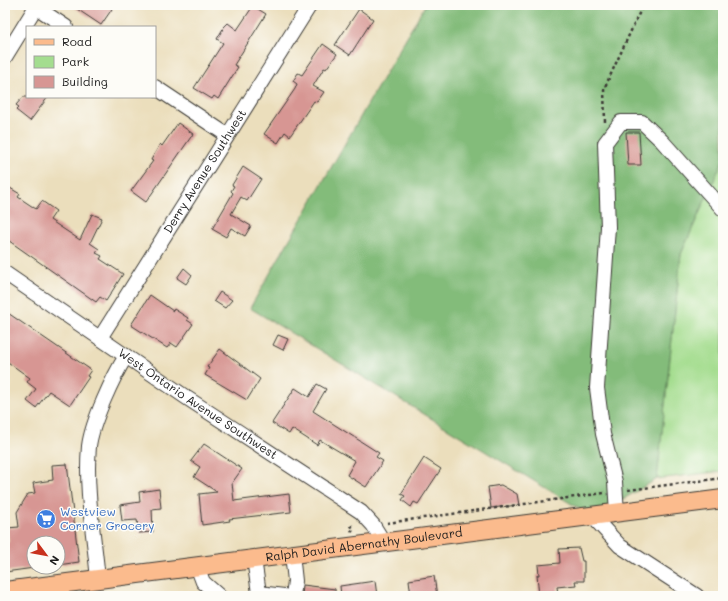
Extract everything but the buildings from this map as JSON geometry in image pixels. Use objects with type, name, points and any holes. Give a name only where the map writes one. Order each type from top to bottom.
[{"type":"main road","name":"Ralph David Abernathy Boulevard","points":[[5,591],[384,541],[593,517],[723,499]]},
{"type":"street","name":"Derry Avenue Southwest","points":[[100,338],[310,5]]},
{"type":"street","points":[[5,57],[36,6],[65,26]]},
{"type":"street","points":[[156,88],[227,135]]},
{"type":"street","points":[[617,513],[615,482],[603,434],[597,388],[608,227],[605,143],[621,122],[642,122],[662,141],[723,209]]},
{"type":"street","name":"West Ontario Avenue Southwest","points":[[5,274],[361,512],[373,525],[384,541]]},
{"type":"street","points":[[98,579],[88,473],[89,444],[107,392],[126,356]]},
{"type":"street","points":[[593,517],[620,546],[697,596]]},
{"type":"street","points":[[292,554],[295,581],[293,596]]},
{"type":"street","points":[[254,559],[258,595],[284,596]]},
{"type":"street","points":[[197,566],[203,582],[219,596]]},
{"type":"path","points":[[605,143],[604,89],[643,5]]},
{"type":"path","points":[[622,490],[723,478]]},
{"type":"path","points":[[391,523],[609,492]]},
{"type":"path","points":[[351,530],[350,529],[354,526]]},
{"type":"green space","points":[[425,5],[723,5],[723,160],[681,254],[657,479],[593,517],[250,308]]},
{"type":"green space","points":[[723,160],[723,471],[657,479],[681,254]]},
{"type":"place","name":"Westview Corner Grocery","points":[[46,519]]}]
